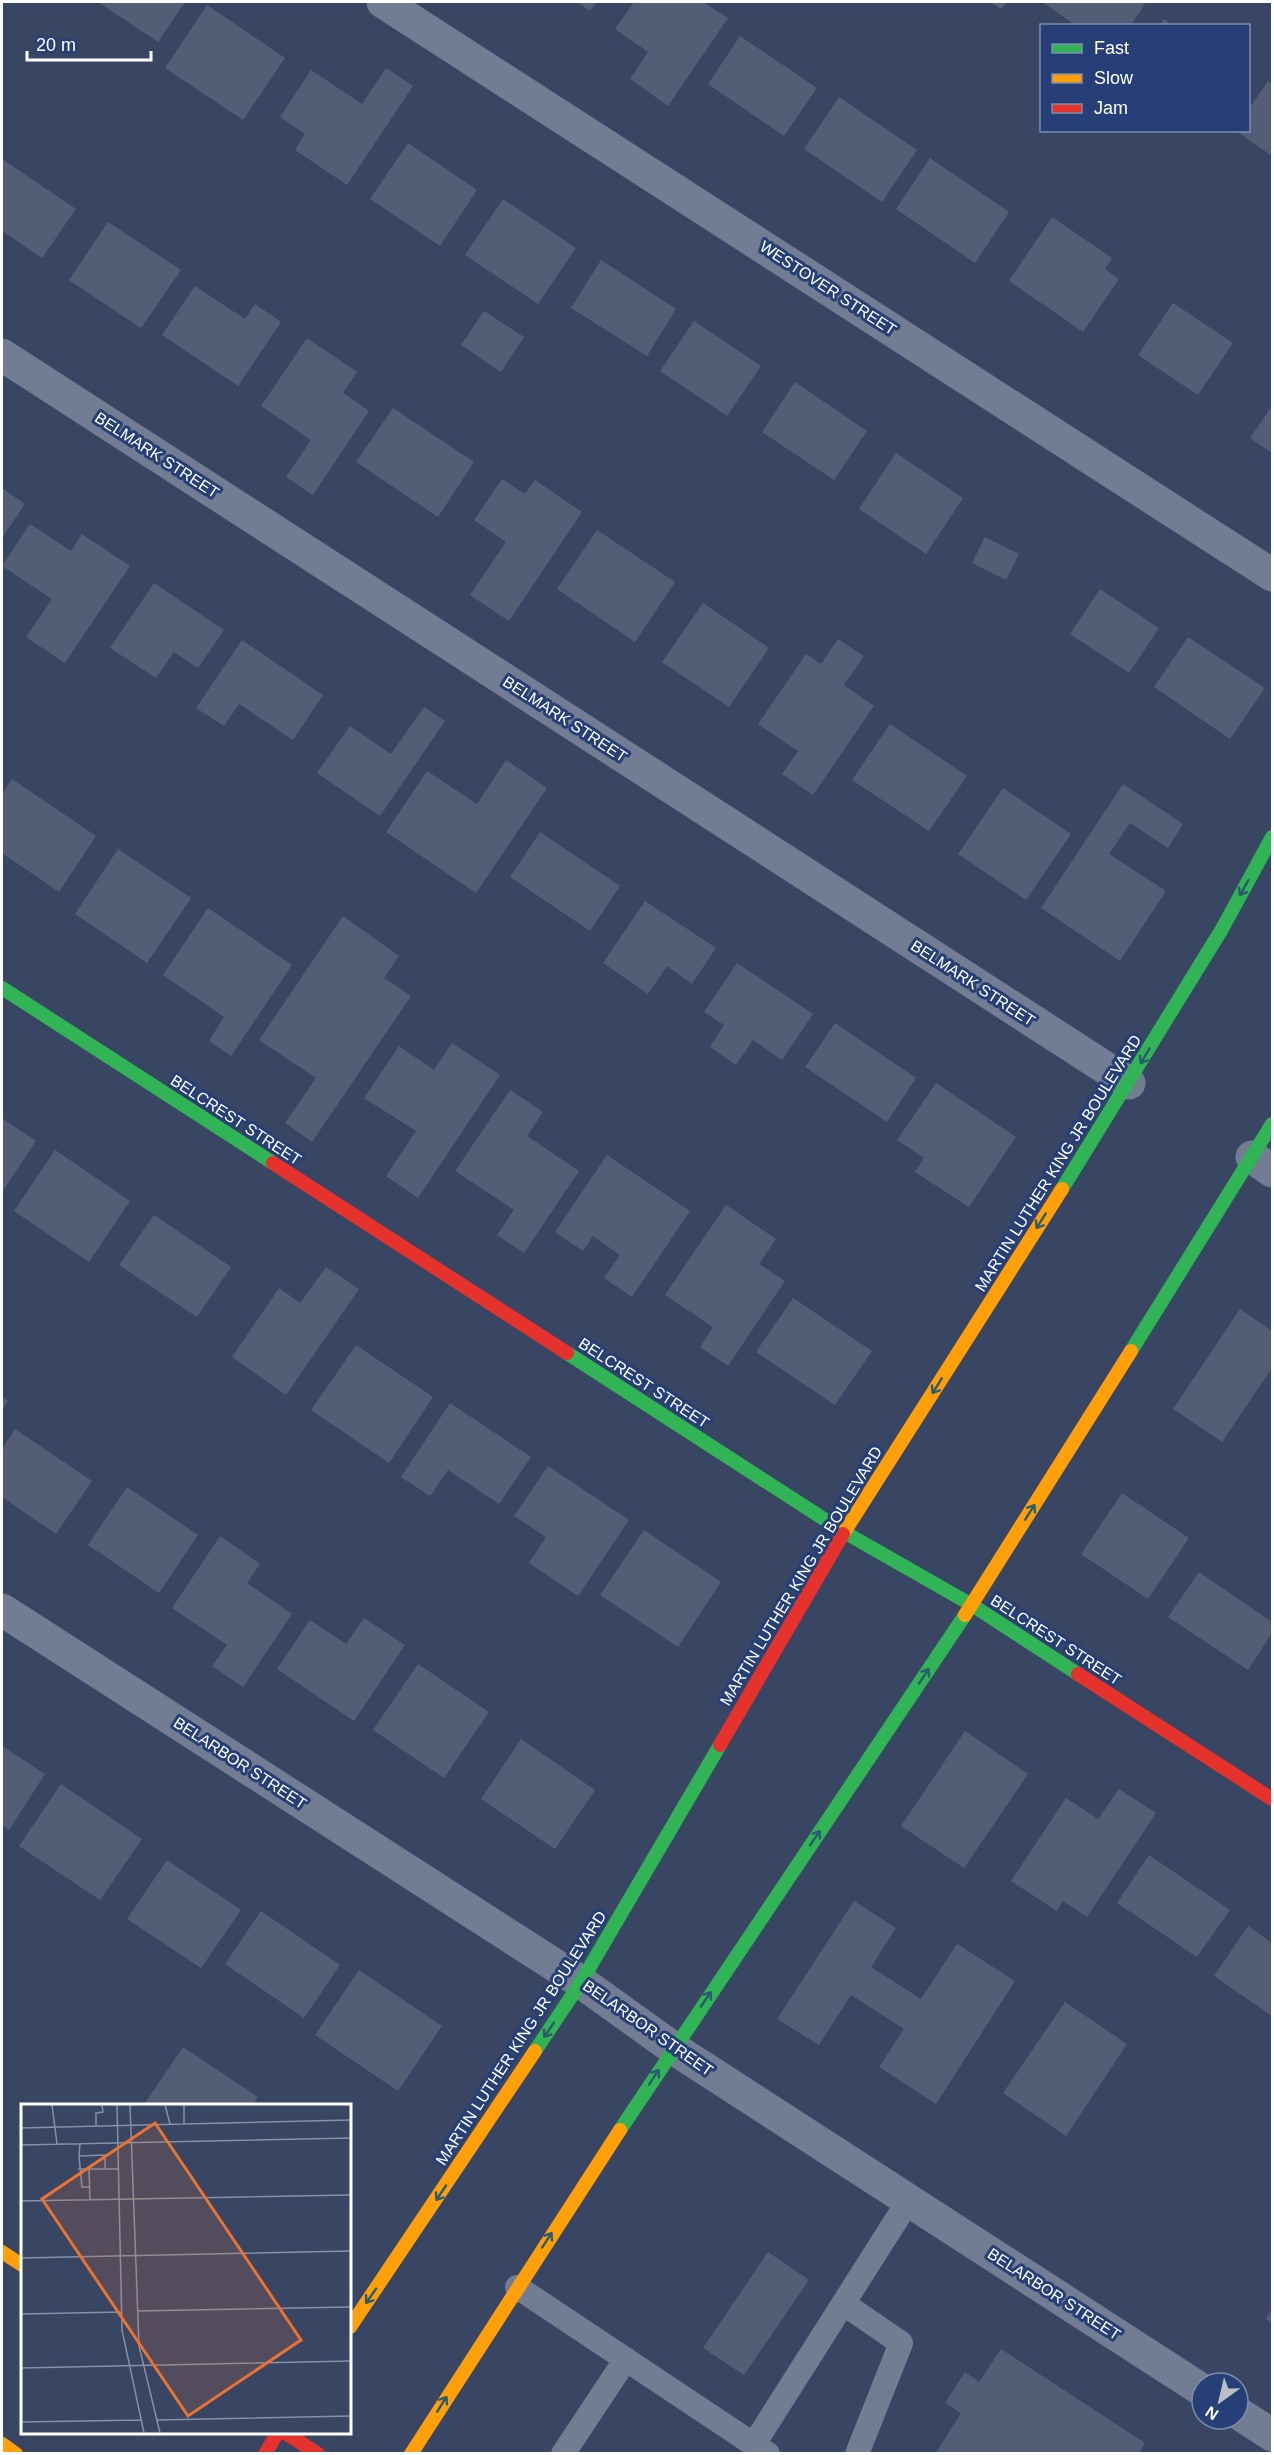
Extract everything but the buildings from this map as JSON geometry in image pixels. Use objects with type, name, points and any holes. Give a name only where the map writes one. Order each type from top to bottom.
[{"type":"main road","name":"MARTIN LUTHER KING JR BOULEVARD","points":[[351,2326],[581,1982],[844,1532],[1129,1083],[1222,929],[1272,837]]},
{"type":"main road","name":"BELCREST STREET","points":[[2,988],[844,1532],[972,1605],[1272,1799]]},
{"type":"main road","points":[[411,2454],[673,2048],[972,1605],[1262,1164],[1272,1124]]},
{"type":"main road","points":[[2,2252],[21,2264]]},
{"type":"main road","points":[[265,2454],[277,2434]]},
{"type":"main road","points":[[287,2434],[318,2454]]},
{"type":"main road","points":[[2,2444],[16,2454]]},
{"type":"street","name":"WESTOVER STREET","points":[[383,2],[1272,575]]},
{"type":"street","name":"BELMARK STREET","points":[[2,355],[1129,1083]]},
{"type":"street","name":"BELARBOR STREET","points":[[2,1610],[581,1982],[673,2048],[1190,2382]]},
{"type":"street","points":[[1250,2421],[1272,2435]]},
{"type":"lane","points":[[517,2287],[761,2449],[844,2304],[909,2200]]},
{"type":"lane","points":[[844,2304],[901,2343],[857,2454]]},
{"type":"lane","points":[[563,2454],[626,2359]]},
{"type":"traffic: fast","points":[[1062,1189],[1222,929],[1272,837]]},
{"type":"traffic: fast","points":[[2,988],[273,1163]]},
{"type":"traffic: fast","points":[[1131,1351],[1272,1124]]},
{"type":"traffic: fast","points":[[567,1353],[844,1532],[972,1605],[1078,1674]]},
{"type":"traffic: fast","points":[[620,2130],[965,1615]]},
{"type":"traffic: fast","points":[[535,2051],[581,1982],[720,1745]]},
{"type":"traffic: slow","points":[[843,1534],[1062,1189]]},
{"type":"traffic: slow","points":[[965,1615],[1131,1351]]},
{"type":"traffic: slow","points":[[351,2326],[535,2051]]},
{"type":"traffic: slow","points":[[411,2454],[620,2130]]},
{"type":"traffic: slow","points":[[2,2252],[21,2264]]},
{"type":"traffic: slow","points":[[2,2444],[16,2454]]},
{"type":"traffic: jam","points":[[273,1163],[567,1353]]},
{"type":"traffic: jam","points":[[720,1745],[843,1534]]},
{"type":"traffic: jam","points":[[1078,1674],[1272,1799]]},
{"type":"traffic: jam","points":[[265,2454],[277,2434]]},
{"type":"traffic: jam","points":[[287,2434],[318,2454]]}]
